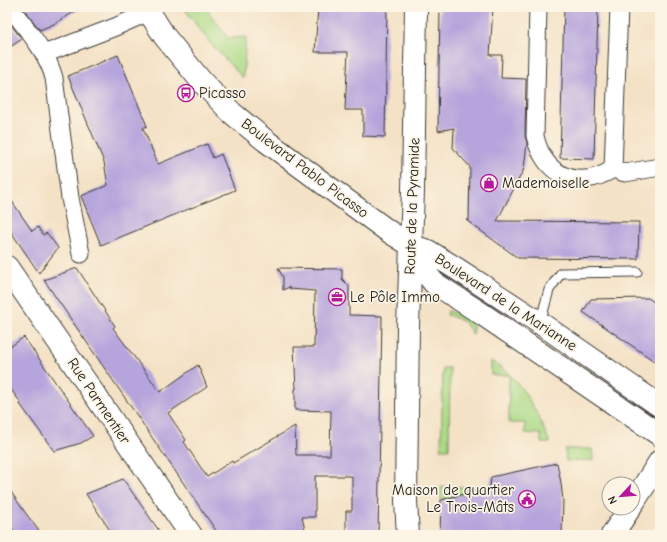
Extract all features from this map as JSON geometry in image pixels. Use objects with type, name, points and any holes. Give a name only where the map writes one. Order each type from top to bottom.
[{"type":"street","points":[[10,7],[44,54],[54,78],[70,198],[81,254]]},
{"type":"street","name":"Route de la Pyramide","points":[[408,535],[406,501],[408,334],[412,246],[416,7]]},
{"type":"street","points":[[538,7],[535,136],[542,155],[548,164],[556,170],[565,176],[575,179],[589,179],[601,176],[612,169]]},
{"type":"street","points":[[612,169],[619,7]]},
{"type":"street","points":[[44,54],[115,28],[148,10]]},
{"type":"street","name":"Boulevard Pablo Picasso","points":[[148,10],[165,37],[192,71],[211,93],[243,123],[346,201],[412,246]]},
{"type":"street","points":[[612,169],[625,174],[660,167]]},
{"type":"street","name":"Boulevard de la Marianne","points":[[412,246],[428,251],[540,323],[660,406]]},
{"type":"street","name":"Boulevard de la Marianne","points":[[412,246],[422,268],[434,283],[660,435]]},
{"type":"street","name":"Rue Parmentier","points":[[7,268],[191,535]]},
{"type":"street","points":[[641,491],[660,461]]},
{"type":"street","name":"Route de la Pyramide","points":[[401,535],[406,501]]},
{"type":"street","points":[[612,535],[625,516]]},
{"type":"lane","points":[[540,323],[549,290],[561,273],[637,272]]},
{"type":"green space","points":[[183,7],[205,7],[228,38],[246,37],[243,78],[210,43]]},
{"type":"green space","points":[[448,311],[473,318],[473,335],[468,327],[462,322],[447,315]]},
{"type":"green space","points":[[491,361],[509,374],[523,391],[534,408],[550,443],[541,443],[541,434],[525,433],[525,423],[509,423],[509,375],[491,375]]},
{"type":"green space","points":[[443,368],[450,368],[449,449],[441,449]]},
{"type":"green space","points":[[565,449],[592,449],[593,460],[566,461]]},
{"type":"green space","points":[[441,487],[484,487],[481,496],[471,492],[441,500]]},
{"type":"building","points":[[22,7],[82,7],[56,23],[40,30]]},
{"type":"building","points":[[318,7],[387,7],[385,137],[363,136],[363,110],[345,110],[348,52],[315,52]]},
{"type":"building","points":[[440,7],[493,7],[490,55],[502,55],[501,78],[526,79],[525,136],[527,143],[524,169],[497,221],[639,222],[638,259],[518,258],[466,220],[469,220],[470,167],[453,148],[454,128],[438,131]]},
{"type":"building","points":[[564,7],[598,7],[594,159],[560,158]]},
{"type":"building","points":[[7,20],[22,39],[7,49]]},
{"type":"building","points":[[118,55],[147,126],[143,128],[158,164],[207,144],[213,158],[221,154],[235,190],[101,245],[81,196],[108,185],[104,162],[68,76]]},
{"type":"building","points":[[7,194],[32,231],[38,227],[43,235],[47,233],[58,248],[39,273],[7,226]]},
{"type":"building","points":[[77,268],[115,326],[113,328],[160,392],[198,365],[207,387],[168,413],[186,440],[184,442],[207,477],[232,461],[233,463],[295,426],[296,455],[330,455],[331,411],[295,410],[296,389],[294,347],[314,347],[315,291],[290,289],[289,287],[283,290],[283,277],[278,268],[342,269],[342,279],[349,286],[349,315],[382,316],[378,535],[346,535],[346,511],[352,511],[352,476],[315,476],[315,517],[302,517],[306,535],[219,535],[44,280]]},
{"type":"building","points":[[648,298],[660,306],[660,365],[583,312],[591,299]]},
{"type":"building","points":[[24,337],[93,436],[81,443],[54,451],[20,404],[21,403],[7,384],[7,349]]},
{"type":"building","name":"Maison de quartier Le Trois-Mâts","points":[[557,463],[563,501],[562,535],[440,535],[441,500],[490,487],[491,477]]},
{"type":"building","points":[[123,479],[162,535],[113,535],[86,494]]},
{"type":"building","points":[[7,486],[42,535],[17,535],[7,520]]},
{"type":"place","name":"Picasso","points":[[186,93]]},
{"type":"place","name":"Mademoiselle","points":[[489,183]]},
{"type":"place","name":"Le Pôle Immo","points":[[337,297]]},
{"type":"place","name":"Maison de quartier Le Trois-Mâts","points":[[527,499]]}]
